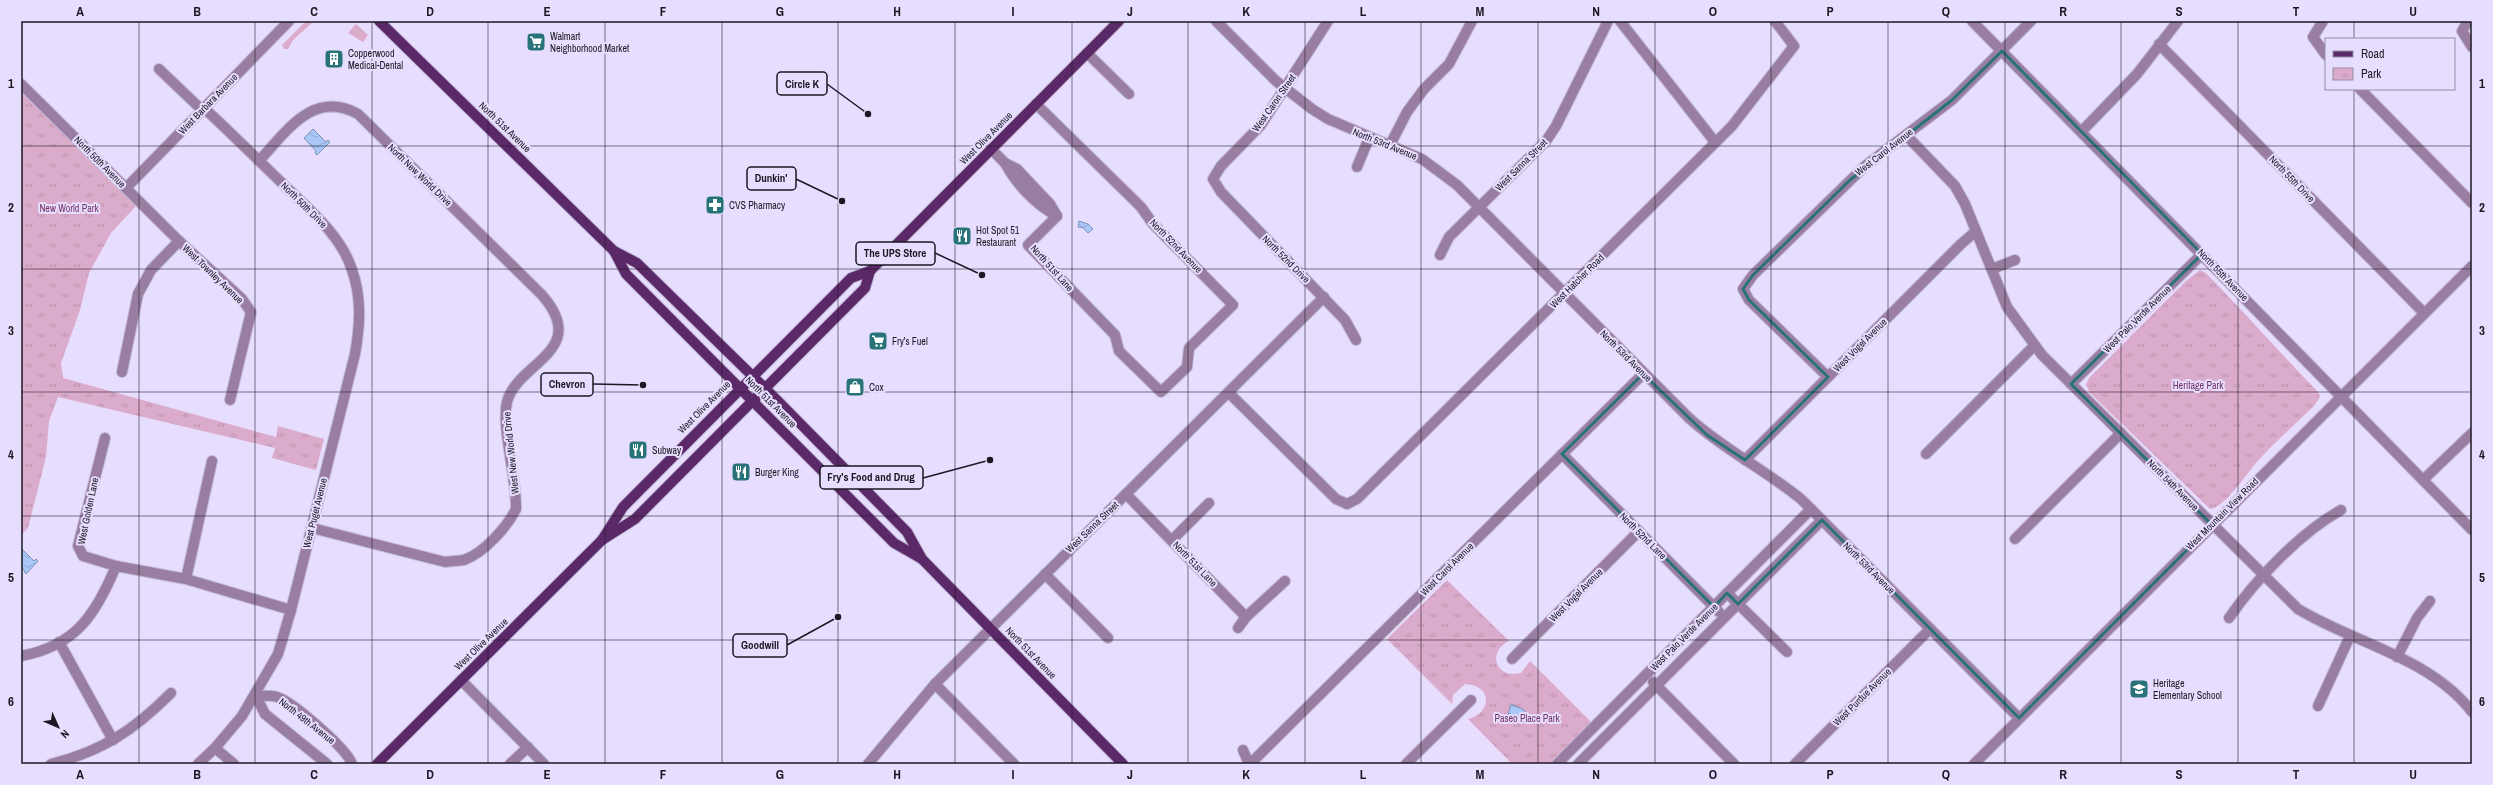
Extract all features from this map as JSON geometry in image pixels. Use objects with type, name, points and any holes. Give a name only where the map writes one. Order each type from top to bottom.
[{"type":"main road","name":"North 51st Avenue","points":[[379,21],[614,251],[626,274],[894,543],[922,559]]},
{"type":"main road","name":"West Olive Avenue","points":[[602,540],[623,507],[740,388],[851,278],[870,271],[1119,21]]},
{"type":"main road","name":"North 51st Avenue","points":[[614,251],[637,262],[766,388],[907,532],[922,559],[1123,764]]},
{"type":"main road","name":"West Olive Avenue","points":[[377,764],[602,540],[635,519],[766,388],[865,288],[870,271]]},
{"type":"street","name":"West Barbara Avenue","points":[[126,188],[289,21]]},
{"type":"street","name":"North 53rd Avenue","points":[[1216,21],[1286,90],[1328,119],[1369,138],[1390,145],[1422,159],[1435,168],[1479,207],[1643,374],[1708,435],[1784,485],[1822,520],[2019,718]]},
{"type":"street","name":"West Caron Street","points":[[1213,179],[1221,166],[1261,125],[1286,90],[1328,21]]},
{"type":"street","points":[[1390,145],[1407,112],[1424,89],[1449,64],[1472,21]]},
{"type":"street","name":"West Sanna Street","points":[[1440,255],[1449,236],[1546,142],[1560,119],[1608,21]]},
{"type":"street","points":[[1620,21],[1715,142]]},
{"type":"street","name":"West Hatcher Road","points":[[1229,392],[1336,500],[1347,504],[1357,499],[1564,294],[1715,142],[1753,101],[1794,46],[1775,21]]},
{"type":"street","name":"North 55th Avenue","points":[[1972,21],[2082,131],[2472,530]]},
{"type":"street","name":"West Carol Avenue","points":[[1828,377],[1749,300],[1743,289],[1753,275],[1850,180],[1952,100],[2031,21]]},
{"type":"street","points":[[2082,131],[2129,83],[2178,21]]},
{"type":"street","points":[[2323,21],[2313,37],[2325,54]]},
{"type":"street","points":[[2468,21],[2462,32],[2472,47]]},
{"type":"street","name":"North 55th Drive","points":[[2159,44],[2424,313]]},
{"type":"street","points":[[1087,53],[1129,94]]},
{"type":"street","name":"North 50th Drive","points":[[159,69],[259,161],[321,221],[339,244],[352,269],[358,293],[360,326]]},
{"type":"street","name":"North 50th Avenue","points":[[21,84],[179,241]]},
{"type":"street","points":[[2361,90],[2472,203]]},
{"type":"street","name":"North 52nd Avenue","points":[[1036,104],[1136,202],[1154,224],[1233,305],[1189,348],[1186,367],[1161,392]]},
{"type":"street","name":"North New World Drive","points":[[259,161],[299,118],[307,113],[333,105],[351,110],[358,114],[542,294],[553,307],[558,328]]},
{"type":"street","name":"North 54th Avenue","points":[[1906,135],[1955,186],[1976,231],[2007,307],[2034,346],[2071,384],[2121,432],[2298,610],[2439,680],[2458,696],[2472,712]]},
{"type":"street","points":[[1357,167],[1369,138]]},
{"type":"street","name":"North 51st Lane","points":[[991,149],[1005,163],[1021,174],[1050,204],[1057,216],[1028,245],[1115,335],[1119,351],[1161,392]]},
{"type":"street","name":"North 52nd Drive","points":[[1213,179],[1221,192],[1345,320],[1356,340]]},
{"type":"street","name":"West Vogel Avenue","points":[[1745,460],[1960,244],[1976,231]]},
{"type":"street","points":[[122,372],[138,294],[151,270],[179,241]]},
{"type":"street","name":"West Townley Avenue","points":[[179,241],[242,299],[251,312],[230,400]]},
{"type":"street","name":"West Palo Verde Avenue","points":[[2071,384],[2202,254]]},
{"type":"street","points":[[1992,270],[2015,260]]},
{"type":"street","name":"West Mountain View Road","points":[[1974,764],[2472,266]]},
{"type":"street","name":"West Sanna Street","points":[[868,764],[934,684],[1324,297]]},
{"type":"street","name":"West Puget Avenue","points":[[198,764],[216,748],[256,696],[278,654],[312,528],[355,354],[360,326]]},
{"type":"street","name":"West New World Drive","points":[[312,528],[445,562],[463,560],[477,553],[511,520],[516,509],[506,422],[506,404],[510,393],[551,351],[557,338],[558,328]]},
{"type":"street","points":[[1926,454],[2034,346]]},
{"type":"street","name":"West Carol Avenue","points":[[1250,764],[1643,374]]},
{"type":"street","points":[[2015,539],[2121,432]]},
{"type":"street","points":[[2423,480],[2472,433]]},
{"type":"street","name":"West Golden Lane","points":[[105,438],[78,546],[83,556],[116,566]]},
{"type":"street","name":"North 52nd Lane","points":[[1562,454],[1724,618]]},
{"type":"street","points":[[186,579],[212,461]]},
{"type":"street","name":"North 51st Lane","points":[[1126,494],[1246,617]]},
{"type":"street","points":[[1172,540],[1209,503]]},
{"type":"street","name":"West Palo Verde Avenue","points":[[1563,762],[1645,675],[1811,510]]},
{"type":"street","points":[[2228,618],[2241,600],[2305,534],[2321,521],[2341,510]]},
{"type":"street","name":"West Palo Verde Avenue","points":[[1578,764],[1822,520]]},
{"type":"street","name":"West Vogel Avenue","points":[[1512,659],[1639,532]]},
{"type":"street","points":[[21,656],[46,649],[73,633],[97,607],[116,566],[186,579],[291,610]]},
{"type":"street","points":[[1045,574],[1108,638]]},
{"type":"street","points":[[1238,628],[1246,617],[1285,581]]},
{"type":"street","points":[[1727,593],[1787,652]]},
{"type":"street","points":[[2397,658],[2417,618],[2430,602]]},
{"type":"street","name":"West Purdue Avenue","points":[[1794,764],[1930,629]]},
{"type":"street","points":[[2318,706],[2350,636]]},
{"type":"street","points":[[59,642],[113,740]]},
{"type":"street","points":[[1645,675],[1734,764]]},
{"type":"street","points":[[461,680],[544,764]]},
{"type":"street","points":[[934,684],[1014,764]]},
{"type":"street","points":[[51,764],[77,757],[113,740],[145,719],[171,693]]},
{"type":"street","name":"North 49th Avenue","points":[[327,764],[265,714],[256,696],[278,697],[299,712],[336,743],[350,758],[352,764]]},
{"type":"street","points":[[1406,764],[1471,700]]},
{"type":"street","points":[[510,764],[528,747]]},
{"type":"street","points":[[216,748],[234,764]]},
{"type":"street","points":[[1243,750],[1250,764]]},
{"type":"highlighted area","points":[[2002,51],[2202,254],[2071,384],[2212,525],[2019,718],[1822,520],[1738,604],[1727,593],[1714,607],[1562,454],[1643,374],[1707,435],[1745,460],[1828,377],[1749,300],[1743,289],[1753,275],[1850,180],[1952,100]]},
{"type":"green space","points":[[306,21],[314,21],[293,40],[288,49],[284,49],[282,45]]},
{"type":"green space","points":[[356,24],[368,35],[363,42],[348,33]]},
{"type":"green space","name":"New World Park","points":[[21,92],[136,206],[111,233],[89,273],[80,310],[61,363],[63,378],[276,437],[278,426],[324,439],[316,470],[272,458],[275,448],[58,397],[49,421],[46,457],[28,528],[21,535]]},
{"type":"green space","name":"Heritage Park","points":[[2200,270],[2206,273],[2318,392],[2320,397],[2314,406],[2255,464],[2228,497],[2216,507],[2210,509],[2090,393],[2086,385],[2089,378],[2186,281]]},
{"type":"green space","name":"Paseo Place Park","points":[[1447,580],[1509,641],[1502,646],[1496,658],[1500,669],[1512,674],[1521,673],[1530,661],[1592,723],[1551,764],[1512,764],[1468,719],[1476,716],[1482,711],[1485,705],[1486,699],[1480,689],[1465,684],[1453,695],[1452,704],[1387,639]]},
{"type":"water","points":[[313,129],[326,142],[328,140],[330,142],[317,155],[315,153],[316,151],[304,138]]},
{"type":"water","points":[[1079,221],[1088,224],[1093,229],[1088,233],[1083,228],[1078,227]]},
{"type":"water","points":[[21,548],[34,561],[36,559],[38,561],[26,574],[21,566]]},
{"type":"water","points":[[1511,704],[1524,710],[1530,718],[1525,723],[1520,717],[1508,715]]},
{"type":"place","name":"Walmart Neighborhood Market","points":[[536,42]]},
{"type":"place","name":"Copperwood Medical-Dental","points":[[334,59]]},
{"type":"place","name":"Circle K","points":[[868,114]]},
{"type":"place","name":"Dunkin'","points":[[842,201]]},
{"type":"place","name":"CVS Pharmacy","points":[[715,205]]},
{"type":"place","name":"Hot Spot 51 Restaurant","points":[[962,236]]},
{"type":"place","name":"The UPS Store","points":[[982,275]]},
{"type":"place","name":"Fry's Fuel","points":[[878,341]]},
{"type":"place","name":"Chevron","points":[[643,385]]},
{"type":"place","name":"Cox","points":[[855,387]]},
{"type":"place","name":"Subway","points":[[638,450]]},
{"type":"place","name":"Fry's Food and Drug","points":[[990,460]]},
{"type":"place","name":"Burger King","points":[[741,472]]},
{"type":"place","name":"Goodwill","points":[[838,617]]},
{"type":"place","name":"Heritage Elementary School","points":[[2139,689]]}]
